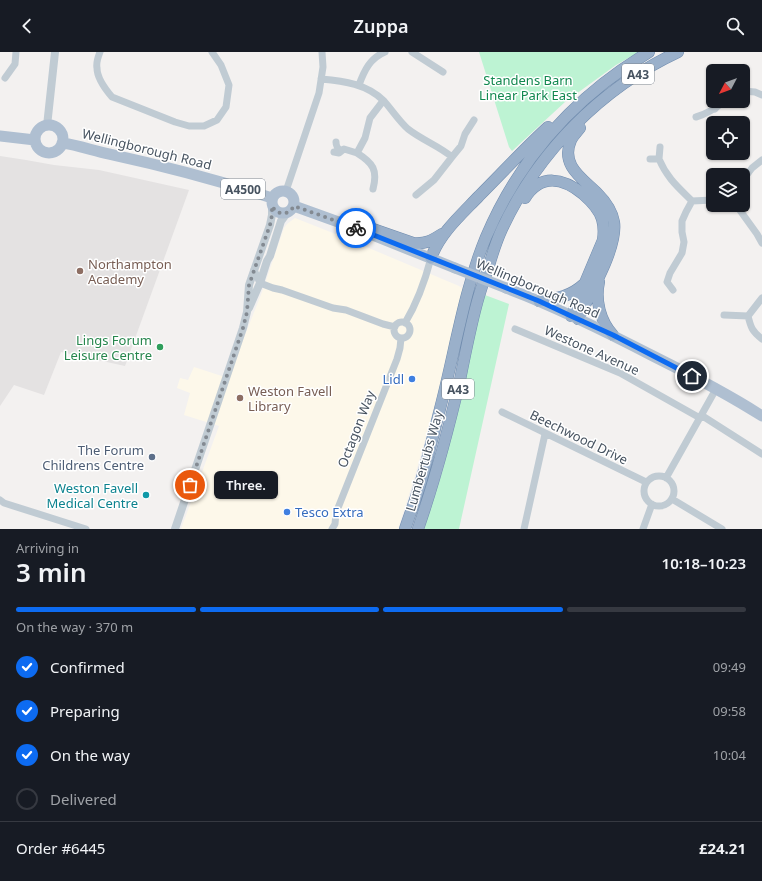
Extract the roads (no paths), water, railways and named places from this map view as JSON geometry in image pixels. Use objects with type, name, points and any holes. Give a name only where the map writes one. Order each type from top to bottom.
[{"type":"highway","name":"Lumbertubs Way","points":[[405,529],[423,474],[477,259],[506,195],[519,174],[563,118],[617,72],[649,52]]},
{"type":"highway","name":"Lumbertubs Way","points":[[418,529],[450,422],[477,303],[495,247],[512,211],[531,179],[560,140],[581,118],[601,101],[645,69],[678,52]]},
{"type":"highway","points":[[431,258],[435,248],[445,232],[522,151],[561,114],[592,92]]},
{"type":"highway","points":[[574,317],[600,274],[614,238],[614,222],[609,207],[574,171],[570,165],[568,149],[571,139],[594,115],[601,101]]},
{"type":"highway","points":[[495,247],[527,195],[542,183],[550,180],[560,181],[568,184],[590,200],[598,209],[602,219],[604,229],[603,240],[584,283],[574,317]]},
{"type":"highway","points":[[355,228],[370,228],[414,243],[432,241],[445,232]]},
{"type":"highway","points":[[600,274],[597,300],[600,312],[608,330],[613,335]]},
{"type":"highway","points":[[539,301],[555,299],[567,295],[584,283]]},
{"type":"main road","points":[[48,126],[56,128],[59,131],[62,138],[62,143],[57,151],[47,153],[37,147],[35,140],[38,130],[42,127],[48,126]]},
{"type":"main road","points":[[1,136],[35,140]]},
{"type":"main road","name":"Wellingborough Road","points":[[62,143],[214,180],[272,202]]},
{"type":"main road","points":[[282,190],[292,195],[294,202],[290,209],[282,213],[274,210],[272,202],[274,194],[282,190]]},
{"type":"main road","name":"Wellingborough Road","points":[[290,209],[355,228],[539,301],[613,335],[716,389],[762,416]]},
{"type":"street","points":[[5,78],[15,64],[16,52]]},
{"type":"street","points":[[48,126],[55,52]]},
{"type":"street","points":[[100,52],[97,69],[105,90],[112,97],[175,122],[189,126],[204,126],[217,120],[226,107],[229,85],[212,52]]},
{"type":"street","points":[[286,191],[319,93],[323,67],[322,52]]},
{"type":"street","points":[[359,85],[368,66],[378,55],[385,52]]},
{"type":"street","points":[[412,52],[443,72]]},
{"type":"street","points":[[321,79],[359,85],[375,94],[383,101],[402,124],[421,138],[445,151],[452,157]]},
{"type":"street","points":[[750,92],[762,95]]},
{"type":"street","points":[[357,153],[365,138],[370,118],[383,101]]},
{"type":"street","points":[[696,117],[704,115],[715,109]]},
{"type":"street","points":[[416,195],[434,180],[461,146],[465,134],[474,120]]},
{"type":"street","points":[[336,142],[338,152],[344,150],[357,153],[373,166],[376,180],[373,189]]},
{"type":"street","points":[[660,147],[659,159],[673,183],[692,201],[706,200]]},
{"type":"street","points":[[650,159],[659,159]]},
{"type":"street","points":[[750,171],[762,160]]},
{"type":"street","points":[[667,282],[670,273],[682,253],[684,242],[682,221],[692,201]]},
{"type":"street","points":[[247,312],[249,285],[272,218],[272,202]]},
{"type":"street","points":[[175,529],[238,343],[247,312],[260,283],[281,221],[290,209]]},
{"type":"street","points":[[741,212],[762,243]]},
{"type":"street","points":[[405,323],[413,310],[431,258]]},
{"type":"street","points":[[254,270],[260,283],[395,327]]},
{"type":"street","points":[[659,285],[667,282]]},
{"type":"street","points":[[667,282],[673,290]]},
{"type":"street","points":[[748,316],[762,298]]},
{"type":"street","points":[[724,315],[748,316]]},
{"type":"street","points":[[748,316],[752,329],[762,339]]},
{"type":"street","points":[[400,322],[405,323],[409,327],[409,333],[401,338],[396,334],[394,329],[395,327],[400,322]]},
{"type":"street","name":"Westone Avenue","points":[[515,329],[620,373],[700,417],[762,454]]},
{"type":"street","name":"Octagon Way","points":[[334,526],[336,513],[397,359],[401,338]]},
{"type":"street","points":[[666,478],[716,389]]},
{"type":"street","name":"Beechwood Drive","points":[[502,412],[646,482]]},
{"type":"street","points":[[524,529],[545,434]]},
{"type":"street","points":[[659,476],[666,478],[673,486],[674,491],[672,498],[664,505],[659,506],[652,504],[645,496],[644,491],[646,482],[654,477],[659,476]]},
{"type":"street","points":[[672,498],[722,529]]},
{"type":"street","points":[[0,500],[86,529]]},
{"type":"street","points":[[643,529],[652,504]]},
{"type":"place","name":"Northampton Academy","points":[[80,271]]},
{"type":"place","name":"Lings Forum Leisure Centre","points":[[160,347]]},
{"type":"place","name":"Lidl","points":[[412,379]]},
{"type":"place","name":"Weston Favell Library","points":[[240,398]]},
{"type":"place","name":"The Forum Childrens Centre","points":[[152,457]]},
{"type":"place","name":"Three.","points":[[190,485]]},
{"type":"place","name":"Weston Favell Medical Centre","points":[[146,495]]},
{"type":"place","name":"Tesco Extra","points":[[287,512]]},
{"type":"park label","name":"Standens Barn Linear Park East","points":[[528,88]]}]
